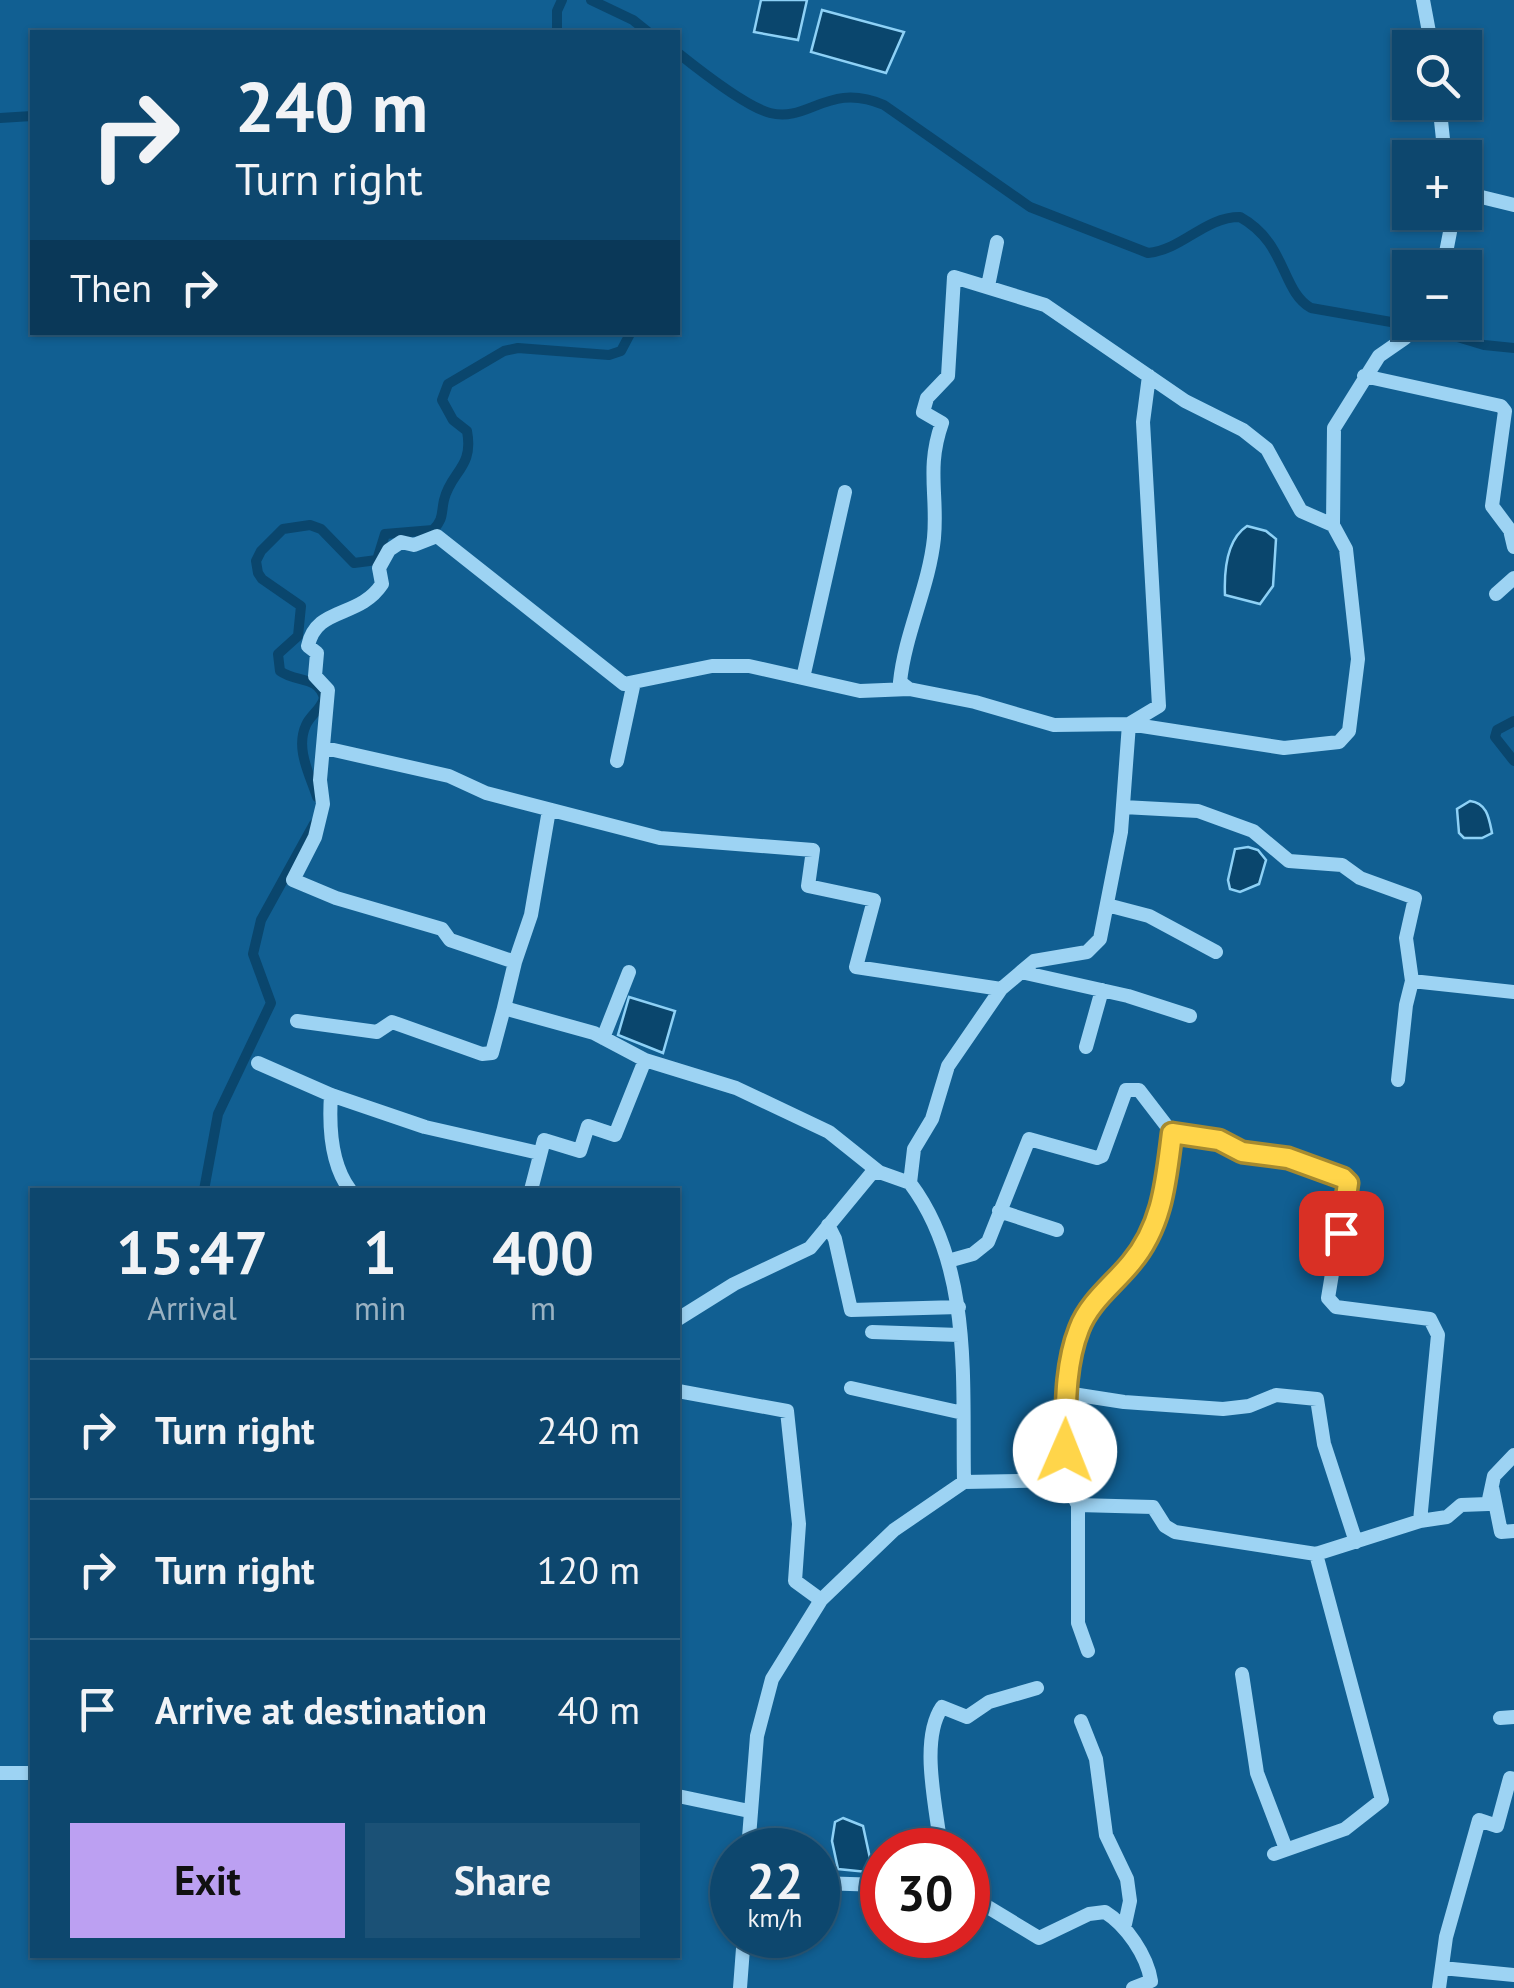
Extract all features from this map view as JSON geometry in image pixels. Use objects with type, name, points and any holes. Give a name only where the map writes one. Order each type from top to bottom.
[{"type":"street","points":[[1423,0],[1429,30]]},
{"type":"street","points":[[1482,197],[1514,204]]},
{"type":"street","points":[[988,286],[997,242]]},
{"type":"street","points":[[910,690],[900,682],[934,536],[932,452],[942,423],[923,412],[927,398],[948,376],[954,277],[1046,305],[1186,401],[1244,430],[1267,449],[1300,511],[1334,525]]},
{"type":"street","points":[[514,962],[450,940],[442,929],[336,898],[293,880],[309,852],[321,817],[328,690],[315,676],[317,653],[308,646],[309,639],[318,625],[334,614],[356,608],[374,595],[382,584],[378,568],[389,550],[401,542],[414,544],[437,536],[624,684],[712,666],[749,666],[860,691],[910,690],[975,702],[1054,726],[1129,724],[1284,748],[1339,742],[1349,731],[1358,659],[1346,549],[1334,525],[1334,428],[1379,356],[1401,340]]},
{"type":"street","points":[[1129,724],[1159,706],[1143,422],[1149,376]]},
{"type":"street","points":[[1364,376],[1501,406],[1505,411],[1492,506],[1510,530],[1514,547]]},
{"type":"street","points":[[803,678],[846,492]]},
{"type":"street","points":[[1496,594],[1514,578]]},
{"type":"street","points":[[617,761],[634,682]]},
{"type":"street","points":[[910,1183],[914,1149],[932,1119],[948,1066],[1001,990],[1034,960],[1086,952],[1100,939],[1123,807],[1129,724]]},
{"type":"street","points":[[324,748],[449,776],[486,793],[660,838],[813,850],[808,886],[874,900],[856,967],[1001,990]]},
{"type":"street","points":[[1123,807],[1198,810],[1253,831],[1289,861],[1342,865],[1360,878],[1415,898],[1406,938],[1412,981],[1398,1080]]},
{"type":"street","points":[[297,1021],[377,1032],[392,1022],[482,1054],[492,1052],[530,915],[549,810]]},
{"type":"street","points":[[1107,905],[1149,916],[1216,952]]},
{"type":"street","points":[[603,1038],[629,972]]},
{"type":"street","points":[[1021,972],[1190,1016]]},
{"type":"street","points":[[1412,981],[1514,992]]},
{"type":"street","points":[[1086,1047],[1102,990]]},
{"type":"street","points":[[504,1008],[603,1038],[645,1060],[736,1088],[829,1132],[879,1172],[910,1183],[925,1203],[948,1261],[960,1307],[964,1482]]},
{"type":"street","points":[[531,1188],[544,1140],[580,1151],[588,1126],[616,1134],[645,1060]]},
{"type":"street","points":[[258,1063],[331,1095],[425,1127],[539,1153]]},
{"type":"street","points":[[948,1261],[983,1250],[1029,1139],[1097,1158],[1102,1156],[1126,1090],[1139,1090],[1172,1133],[1219,1140],[1242,1152],[1288,1158],[1343,1178],[1348,1183],[1328,1298],[1336,1307],[1430,1319],[1438,1335],[1420,1521]]},
{"type":"street","points":[[331,1095],[329,1125],[349,1188]]},
{"type":"street","points":[[1088,1651],[1078,1623],[1078,1504],[1065,1480],[1066,1393],[1079,1328],[1102,1292],[1132,1263],[1161,1212],[1172,1133]]},
{"type":"street","points":[[680,1318],[734,1284],[810,1248],[864,1179],[879,1172]]},
{"type":"street","points":[[999,1211],[1057,1230]]},
{"type":"street","points":[[828,1226],[835,1239],[851,1310],[960,1307]]},
{"type":"street","points":[[872,1332],[959,1334]]},
{"type":"street","points":[[851,1388],[963,1413]]},
{"type":"street","points":[[680,1391],[788,1410],[799,1524],[795,1581],[820,1600]]},
{"type":"street","points":[[1066,1393],[1124,1402],[1223,1409],[1248,1406],[1276,1395],[1318,1400],[1324,1444],[1356,1542]]},
{"type":"street","points":[[1078,1504],[1153,1508],[1175,1532],[1316,1554],[1420,1521],[1447,1517],[1461,1504],[1488,1504],[1494,1476],[1514,1455]]},
{"type":"street","points":[[749,1828],[757,1736],[772,1679],[820,1600],[894,1530],[964,1482],[1065,1480]]},
{"type":"street","points":[[1492,1487],[1501,1532],[1514,1532]]},
{"type":"street","points":[[1242,1674],[1258,1773],[1280,1852],[1344,1828],[1382,1800],[1316,1554]]},
{"type":"street","points":[[938,1828],[932,1722],[942,1708],[967,1716],[989,1702],[1037,1688]]},
{"type":"street","points":[[1081,1721],[1096,1758],[1106,1834],[1127,1880],[1130,1901],[1125,1924]]},
{"type":"street","points":[[0,1773],[30,1773]]},
{"type":"street","points":[[1439,1988],[1446,1937],[1480,1820],[1497,1826],[1510,1778],[1514,1779]]},
{"type":"street","points":[[680,1796],[749,1811]]},
{"type":"street","points":[[990,1908],[1039,1938],[1088,1914],[1105,1912],[1125,1924],[1151,1981],[1133,1988]]},
{"type":"street","points":[[740,1988],[742,1958]]},
{"type":"street","points":[[1442,1968],[1514,1975]]},
{"type":"water","points":[[761,0],[807,0],[798,40],[754,32]]},
{"type":"water","points":[[822,10],[904,32],[886,73],[811,52]]},
{"type":"water","points":[[1247,526],[1266,531],[1276,539],[1273,586],[1260,604],[1225,595],[1231,548]]},
{"type":"water","points":[[1470,801],[1484,808],[1488,817],[1492,833],[1482,838],[1464,838],[1459,833],[1457,809]]},
{"type":"water","points":[[1235,849],[1258,850],[1266,860],[1259,884],[1240,892],[1230,889],[1228,880]]},
{"type":"water","points":[[629,997],[675,1011],[663,1053],[618,1035]]},
{"type":"water","points":[[843,1818],[863,1826],[860,1871],[840,1869],[840,1828],[834,1828],[835,1822]]},
{"type":"waterway","points":[[557,30],[557,11],[562,0]]},
{"type":"waterway","points":[[591,0],[646,30]]},
{"type":"waterway","points":[[680,54],[736,96],[770,113],[796,113],[848,98],[884,105],[1030,207],[1148,253],[1172,246],[1216,222],[1240,217],[1267,240],[1294,290],[1311,308],[1514,348]]},
{"type":"waterway","points":[[0,118],[30,116]]},
{"type":"waterway","points":[[317,797],[302,743],[306,725],[324,698],[317,686],[280,671],[278,654],[298,636],[301,606],[262,579],[256,561],[261,551],[283,529],[310,525],[321,529],[354,563],[377,560],[385,534],[433,530],[441,519],[447,490],[467,453],[467,431],[453,420],[442,400],[448,384],[504,351],[518,348],[609,355],[621,351],[629,335]]},
{"type":"waterway","points":[[1514,721],[1497,730],[1495,737],[1514,761]]},
{"type":"waterway","points":[[204,1188],[218,1114],[271,1003],[253,954],[261,920],[314,824]]},
{"type":"route","points":[[1065,1451],[1066,1393],[1079,1328],[1102,1292],[1132,1263],[1149,1238],[1161,1212],[1172,1133],[1219,1140],[1242,1152],[1288,1158],[1343,1178],[1348,1183],[1341,1233]]}]
